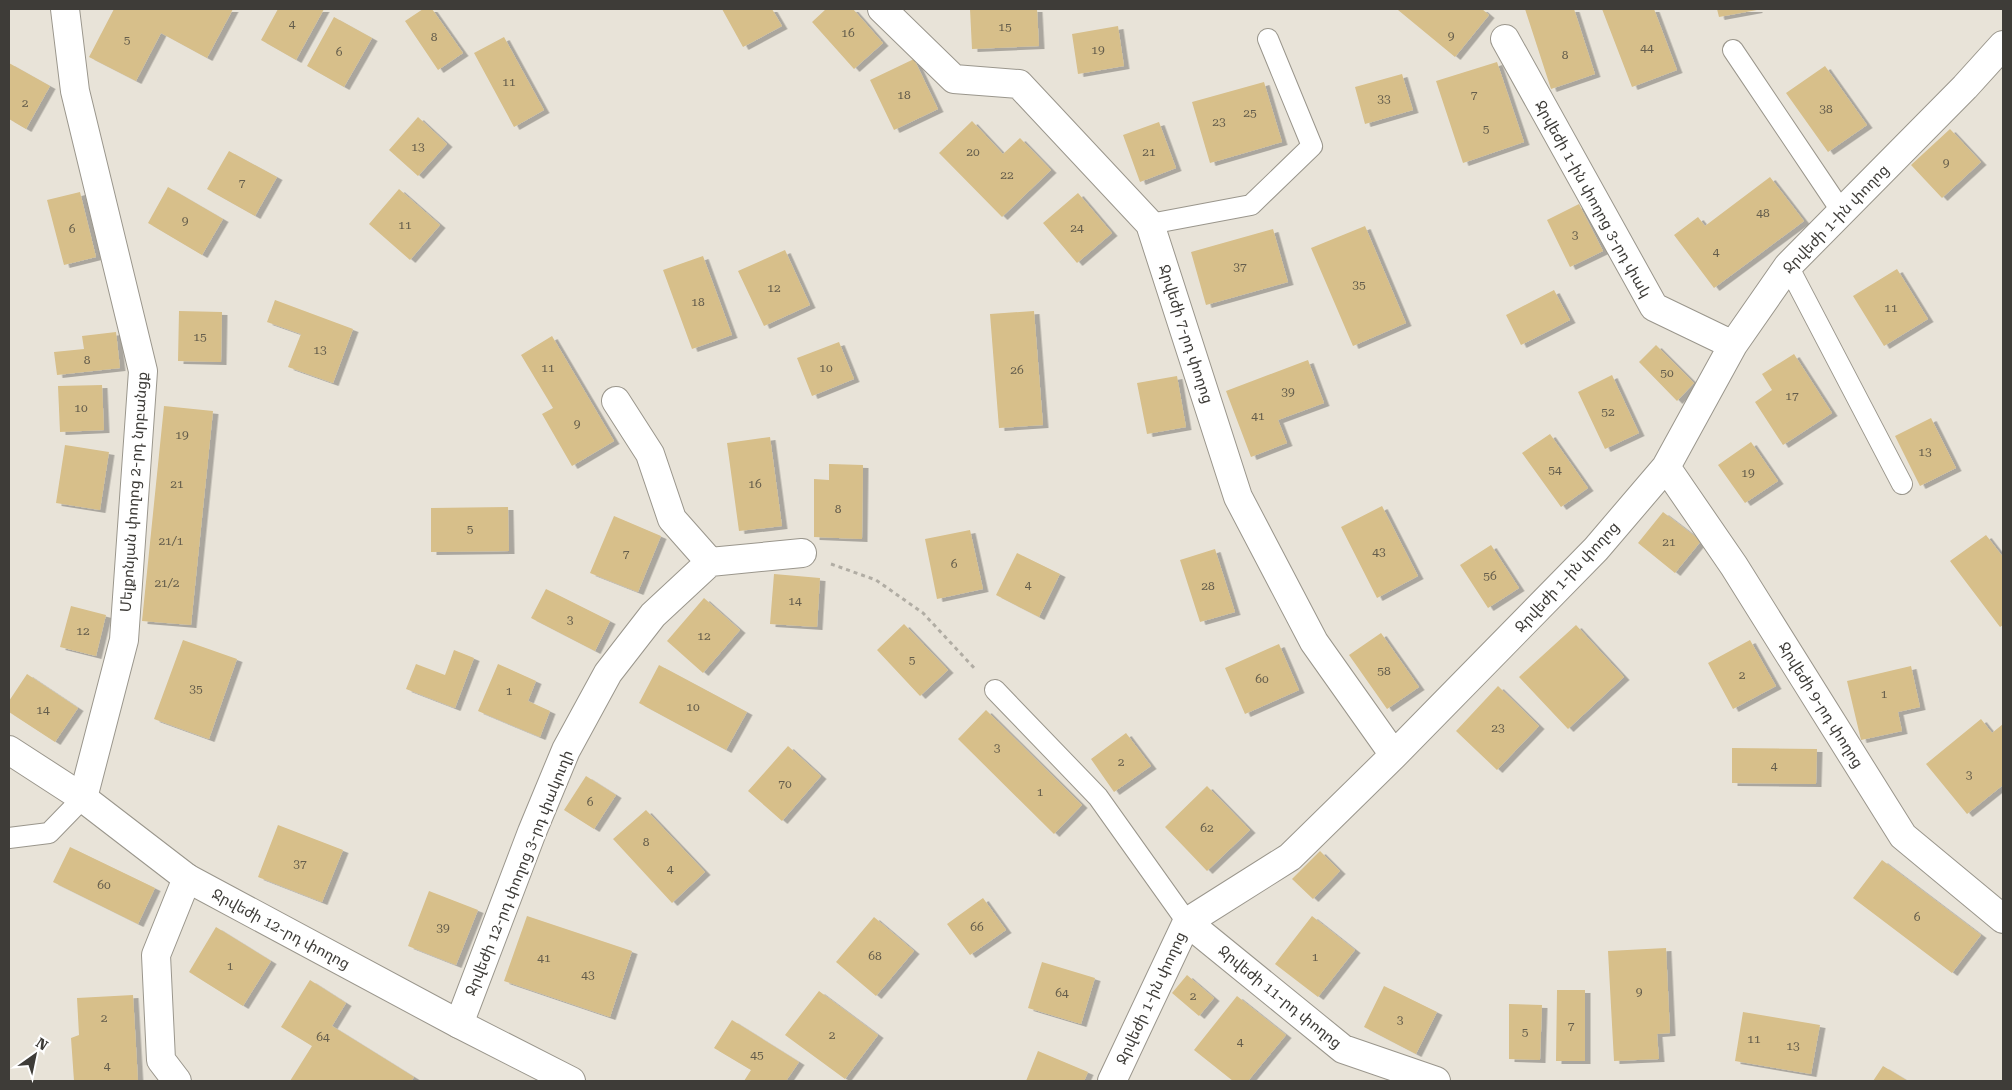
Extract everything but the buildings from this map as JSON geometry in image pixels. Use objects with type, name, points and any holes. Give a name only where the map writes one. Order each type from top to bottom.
[{"type":"street","name":"Մելքոնյան փողոց 2-րդ նրբանցք","points":[[66,9],[74,91],[143,371],[124,640],[83,798]]},
{"type":"street","name":"Ջրվեժի 7-րդ փողոց","points":[[882,9],[954,79],[1019,84],[1150,224],[1238,497],[1314,642],[1394,755]]},
{"type":"street","name":"Ջրվեժի 1-ին փողոց 3-րդ փակ","points":[[1504,39],[1654,307],[1733,345]]},
{"type":"street","name":"Ջրվեժի 1-ին փողոց","points":[[1112,1081],[1187,922],[1290,857],[1394,755],[1596,549],[1666,467],[1733,345],[1788,266],[1965,87],[2003,45]]},
{"type":"street","points":[[616,401],[650,454],[672,519],[710,562],[802,553]]},
{"type":"street","name":"Ջրվեժի 9-րդ փողոց","points":[[1666,467],[1734,566],[1903,836],[2003,919]]},
{"type":"street","name":"Ջրվեժի 12-րդ փողոց 3-րդ փակուղի","points":[[459,1024],[532,832],[563,759],[603,682],[653,615],[710,562]]},
{"type":"street","name":"Ջրվեժի 12-րդ փողոց","points":[[9,750],[83,798],[187,878],[459,1024],[570,1081]]},
{"type":"street","points":[[178,1081],[161,1060],[156,955],[187,878]]},
{"type":"street","name":"Ջրվեժի 11-րդ փողոց","points":[[1187,922],[1343,1049],[1436,1081]]},
{"type":"lane","points":[[1150,224],[1251,205],[1312,146],[1268,39]]},
{"type":"lane","points":[[1732,50],[1842,212]]},
{"type":"lane","points":[[1788,266],[1902,484]]},
{"type":"lane","points":[[995,690],[1098,797],[1187,922]]},
{"type":"lane","points":[[9,838],[49,833],[83,798]]},
{"type":"path","points":[[802,553],[876,580],[922,613],[995,690]]}]
